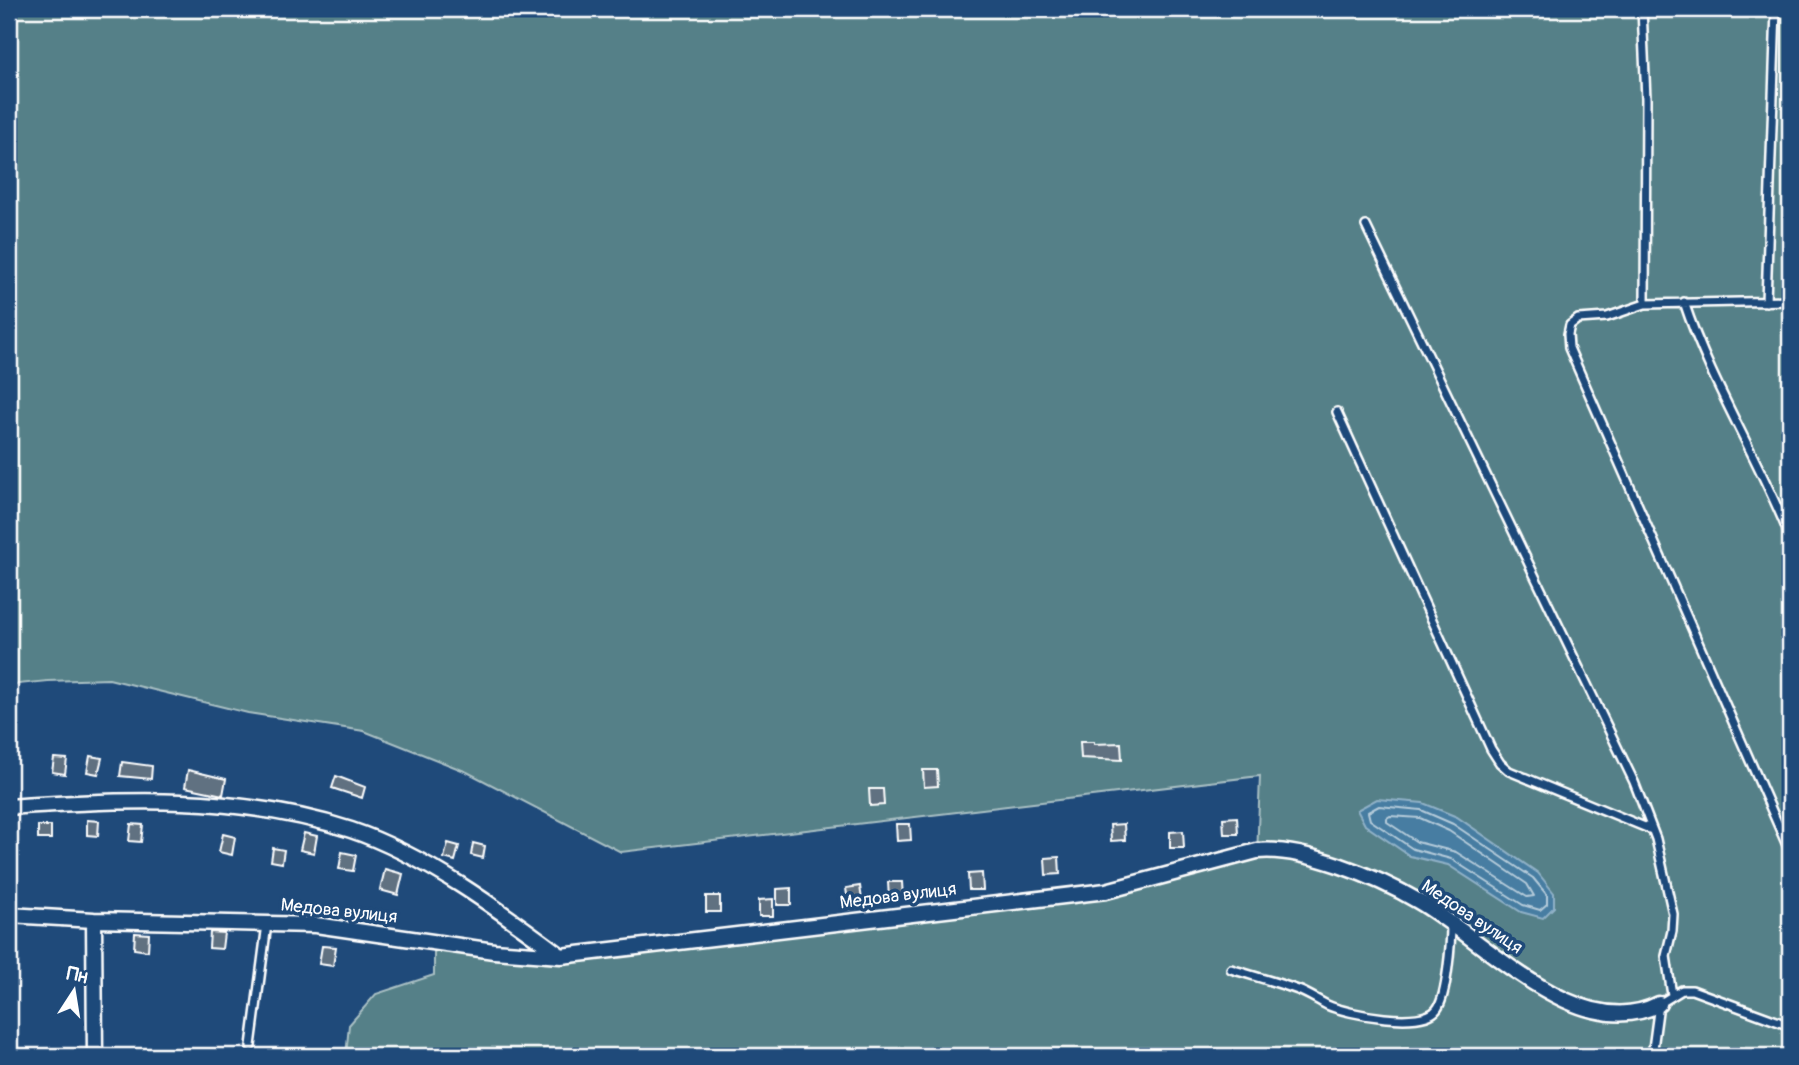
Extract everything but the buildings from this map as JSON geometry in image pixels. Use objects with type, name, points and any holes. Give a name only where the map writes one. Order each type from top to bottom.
[{"type":"street","points":[[9,807],[116,801],[184,803],[261,810],[308,818],[353,831],[400,851],[495,906],[561,956]]},
{"type":"street","name":"Медова вулиця","points":[[9,915],[94,920],[316,925],[494,951],[561,956],[1106,891],[1273,849],[1327,862],[1418,901],[1534,982],[1577,1006],[1623,1014],[1643,1013],[1659,1004]]},
{"type":"street","points":[[94,920],[95,1056]]},
{"type":"lane","points":[[1642,9],[1646,99],[1645,304]]},
{"type":"lane","points":[[1766,302],[1776,9]]},
{"type":"lane","points":[[1367,226],[1634,782],[1652,830],[1673,914],[1666,956],[1672,995]]},
{"type":"lane","points":[[1790,301],[1645,304],[1607,317],[1578,319],[1570,325],[1568,334],[1569,348],[1790,852]]},
{"type":"lane","points":[[1684,302],[1704,357],[1773,496],[1790,537]]},
{"type":"lane","points":[[1337,412],[1485,736],[1500,763],[1509,771],[1652,830]]},
{"type":"lane","points":[[251,1046],[267,923]]},
{"type":"lane","points":[[1231,969],[1298,990],[1327,1005],[1368,1017],[1410,1018],[1430,1015],[1439,1006],[1449,958],[1451,923]]},
{"type":"lane","points":[[1652,1056],[1659,1004],[1682,990],[1692,990],[1790,1026]]},
{"type":"green space","points":[[9,9],[1790,9],[1790,1056],[346,1056],[349,1025],[376,994],[434,975],[434,948],[565,961],[1111,897],[1257,857],[1260,776],[621,852],[467,772],[364,731],[248,713],[109,679],[9,685]]},
{"type":"water","points":[[1377,799],[1423,803],[1457,817],[1538,873],[1554,893],[1554,907],[1543,918],[1521,912],[1448,865],[1410,856],[1365,825],[1357,810]]}]
